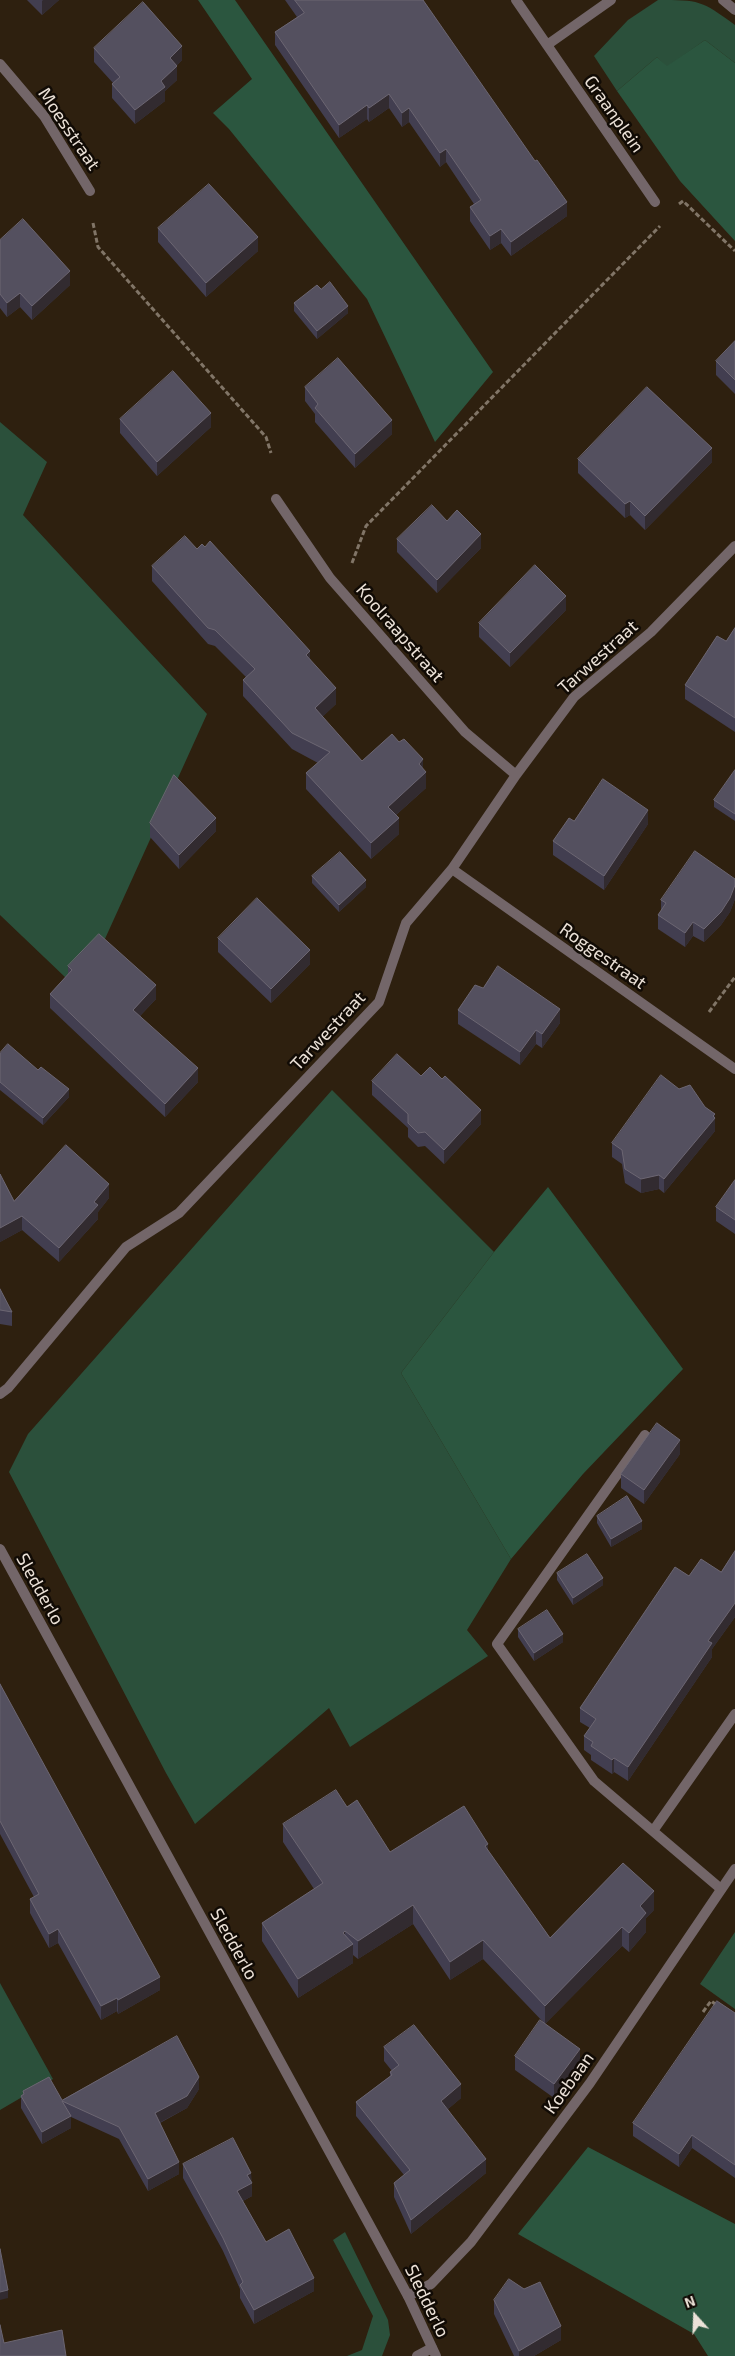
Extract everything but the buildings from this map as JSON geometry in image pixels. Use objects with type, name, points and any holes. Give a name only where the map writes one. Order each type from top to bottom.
[{"type":"street","name":"Graanplein","points":[[516,0],[655,202]]},
{"type":"street","points":[[547,46],[611,0]]},
{"type":"street","points":[[723,0],[735,10]]},
{"type":"street","name":"Moesstraat","points":[[0,64],[44,116],[90,191]]},
{"type":"street","name":"Koolraapstraat","points":[[276,499],[337,585],[466,732],[516,776]]},
{"type":"street","name":"Tarwestraat","points":[[0,1394],[8,1388],[126,1247],[179,1213],[379,1002],[406,923],[452,869],[516,776],[574,697],[652,632],[735,546]]},
{"type":"street","name":"Roggestraat","points":[[452,869],[735,1069]]},
{"type":"street","points":[[644,1435],[497,1644],[594,1781],[721,1890]]},
{"type":"street","name":"Sledderlo","points":[[0,1549],[408,2296],[434,2352]]},
{"type":"street","points":[[653,1831],[735,1714]]},
{"type":"street","name":"Koebaan","points":[[408,2296],[431,2284],[477,2234],[590,2083],[735,1869]]},
{"type":"street","points":[[417,2356],[434,2352]]},
{"type":"path","points":[[677,207],[683,201],[735,251]]},
{"type":"path","points":[[93,223],[98,247],[266,436],[271,453]]},
{"type":"path","points":[[352,563],[366,526],[662,223]]},
{"type":"path","points":[[709,1012],[735,977]]},
{"type":"path","points":[[703,2012],[711,2002],[719,2007]]},
{"type":"green space","points":[[198,0],[235,0],[493,372],[435,442],[367,299],[229,129],[213,113],[252,79]]},
{"type":"green space","points":[[658,0],[683,0],[699,3],[707,6],[735,25],[735,63],[705,40],[667,67],[657,57],[617,91],[594,56],[628,20]]},
{"type":"green space","points":[[705,40],[735,63],[735,241],[680,181],[617,91],[657,57],[667,66]]},
{"type":"green space","points":[[0,422],[47,462],[23,515],[207,714],[104,941],[66,978],[0,915]]},
{"type":"green space","points":[[332,1090],[494,1252],[401,1373],[511,1559],[467,1630],[488,1656],[350,1747],[329,1708],[195,1824],[166,1773],[9,1472],[28,1434]]},
{"type":"green space","points":[[548,1187],[683,1369],[583,1474],[511,1559],[401,1373],[494,1252]]},
{"type":"green space","points":[[735,1932],[735,2009],[700,1984]]},
{"type":"green space","points":[[0,1983],[53,2079],[0,2110]]},
{"type":"green space","points":[[588,2147],[735,2224],[735,2356],[708,2356],[694,2334],[518,2234]]},
{"type":"green space","points":[[345,2232],[388,2320],[390,2335],[382,2356],[347,2356],[362,2350],[373,2316],[333,2240]]}]
